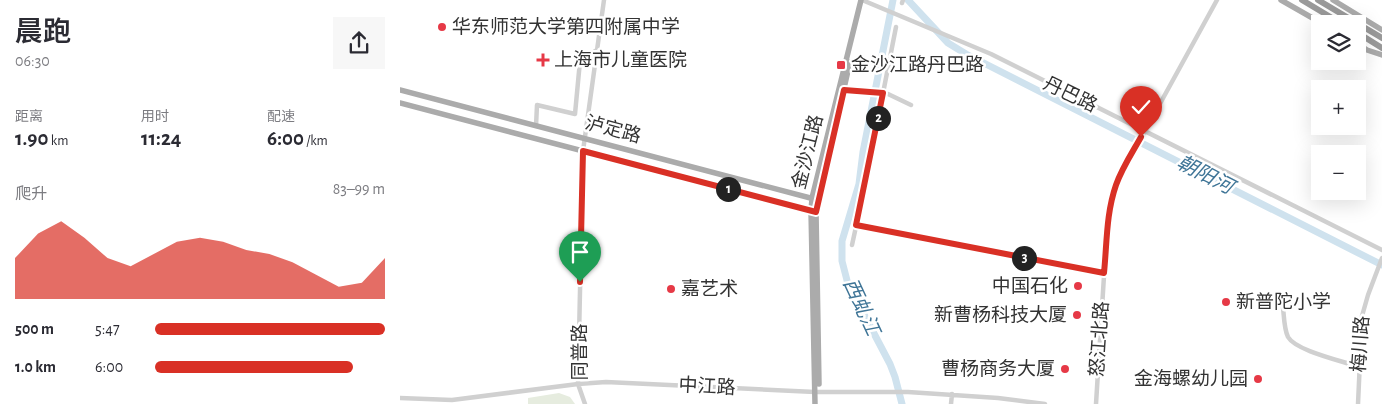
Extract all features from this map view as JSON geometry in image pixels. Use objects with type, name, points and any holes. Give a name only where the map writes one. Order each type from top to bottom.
[{"type":"highway","points":[[1302,0],[1327,15]]},
{"type":"highway","points":[[1318,0],[1382,38]]},
{"type":"highway","points":[[1366,38],[1382,48]]},
{"type":"main road","name":"金沙江路","points":[[815,199],[844,90],[863,0]]},
{"type":"main road","name":"金沙江路","points":[[817,404],[813,212],[863,0]]},
{"type":"main road","points":[[1281,0],[1311,17]]},
{"type":"main road","points":[[1333,0],[1382,30]]},
{"type":"main road","points":[[1366,49],[1382,55]]},
{"type":"main road","name":"泸定路","points":[[400,90],[815,199]]},
{"type":"main road","name":"泸定路","points":[[400,103],[813,212]]},
{"type":"street","name":"同普路","points":[[584,404],[578,384],[583,151],[604,0]]},
{"type":"street","name":"丹巴路","points":[[863,0],[958,39],[1382,250]]},
{"type":"street","name":"怒江北路","points":[[1096,404],[1107,228],[1112,198],[1136,146],[1217,0]]},
{"type":"street","points":[[852,245],[896,27]]},
{"type":"street","points":[[536,126],[537,105],[575,114],[580,61],[597,50]]},
{"type":"street","points":[[844,90],[882,93],[911,105]]},
{"type":"street","points":[[856,225],[1104,273]]},
{"type":"street","name":"梅川路","points":[[1358,404],[1362,316],[1382,258]]},
{"type":"street","points":[[1283,306],[1286,332],[1293,342],[1305,349],[1359,367]]},
{"type":"street","name":"中江路","points":[[400,398],[452,400],[578,384],[629,383],[817,392],[888,391],[952,394],[1045,404]]},
{"type":"street","points":[[951,404],[952,394]]},
{"type":"street","points":[[482,404],[483,397]]},
{"type":"shaded area","points":[[559,393],[570,397],[575,404],[528,404],[528,398]]},
{"type":"waterway","name":"西虬江","points":[[893,0],[863,152],[859,184],[842,241],[842,261],[850,292],[858,303],[890,364],[902,404]]},
{"type":"waterway","name":"朝阳河","points":[[908,0],[948,43],[966,54],[1382,265]]},
{"type":"place","name":"华东师范大学第四附属中学","points":[[442,27]]},
{"type":"place","name":"上海市儿童医院","points":[[543,60]]},
{"type":"place","name":"金沙江路丹巴路","points":[[841,65]]},
{"type":"place","name":"中国石化","points":[[1078,286]]},
{"type":"place","name":"嘉艺术","points":[[671,289]]},
{"type":"place","name":"新普陀小学","points":[[1226,302]]},
{"type":"place","name":"新曹杨科技大厦","points":[[1077,315]]},
{"type":"place","name":"曹杨商务大厦","points":[[1065,369]]},
{"type":"place","name":"金海螺幼儿园","points":[[1258,379]]},
{"type":"route","points":[[580,282],[583,151],[816,212],[844,90],[883,93],[856,225],[1104,273],[1107,228],[1112,198],[1123,171],[1141,137]]}]
